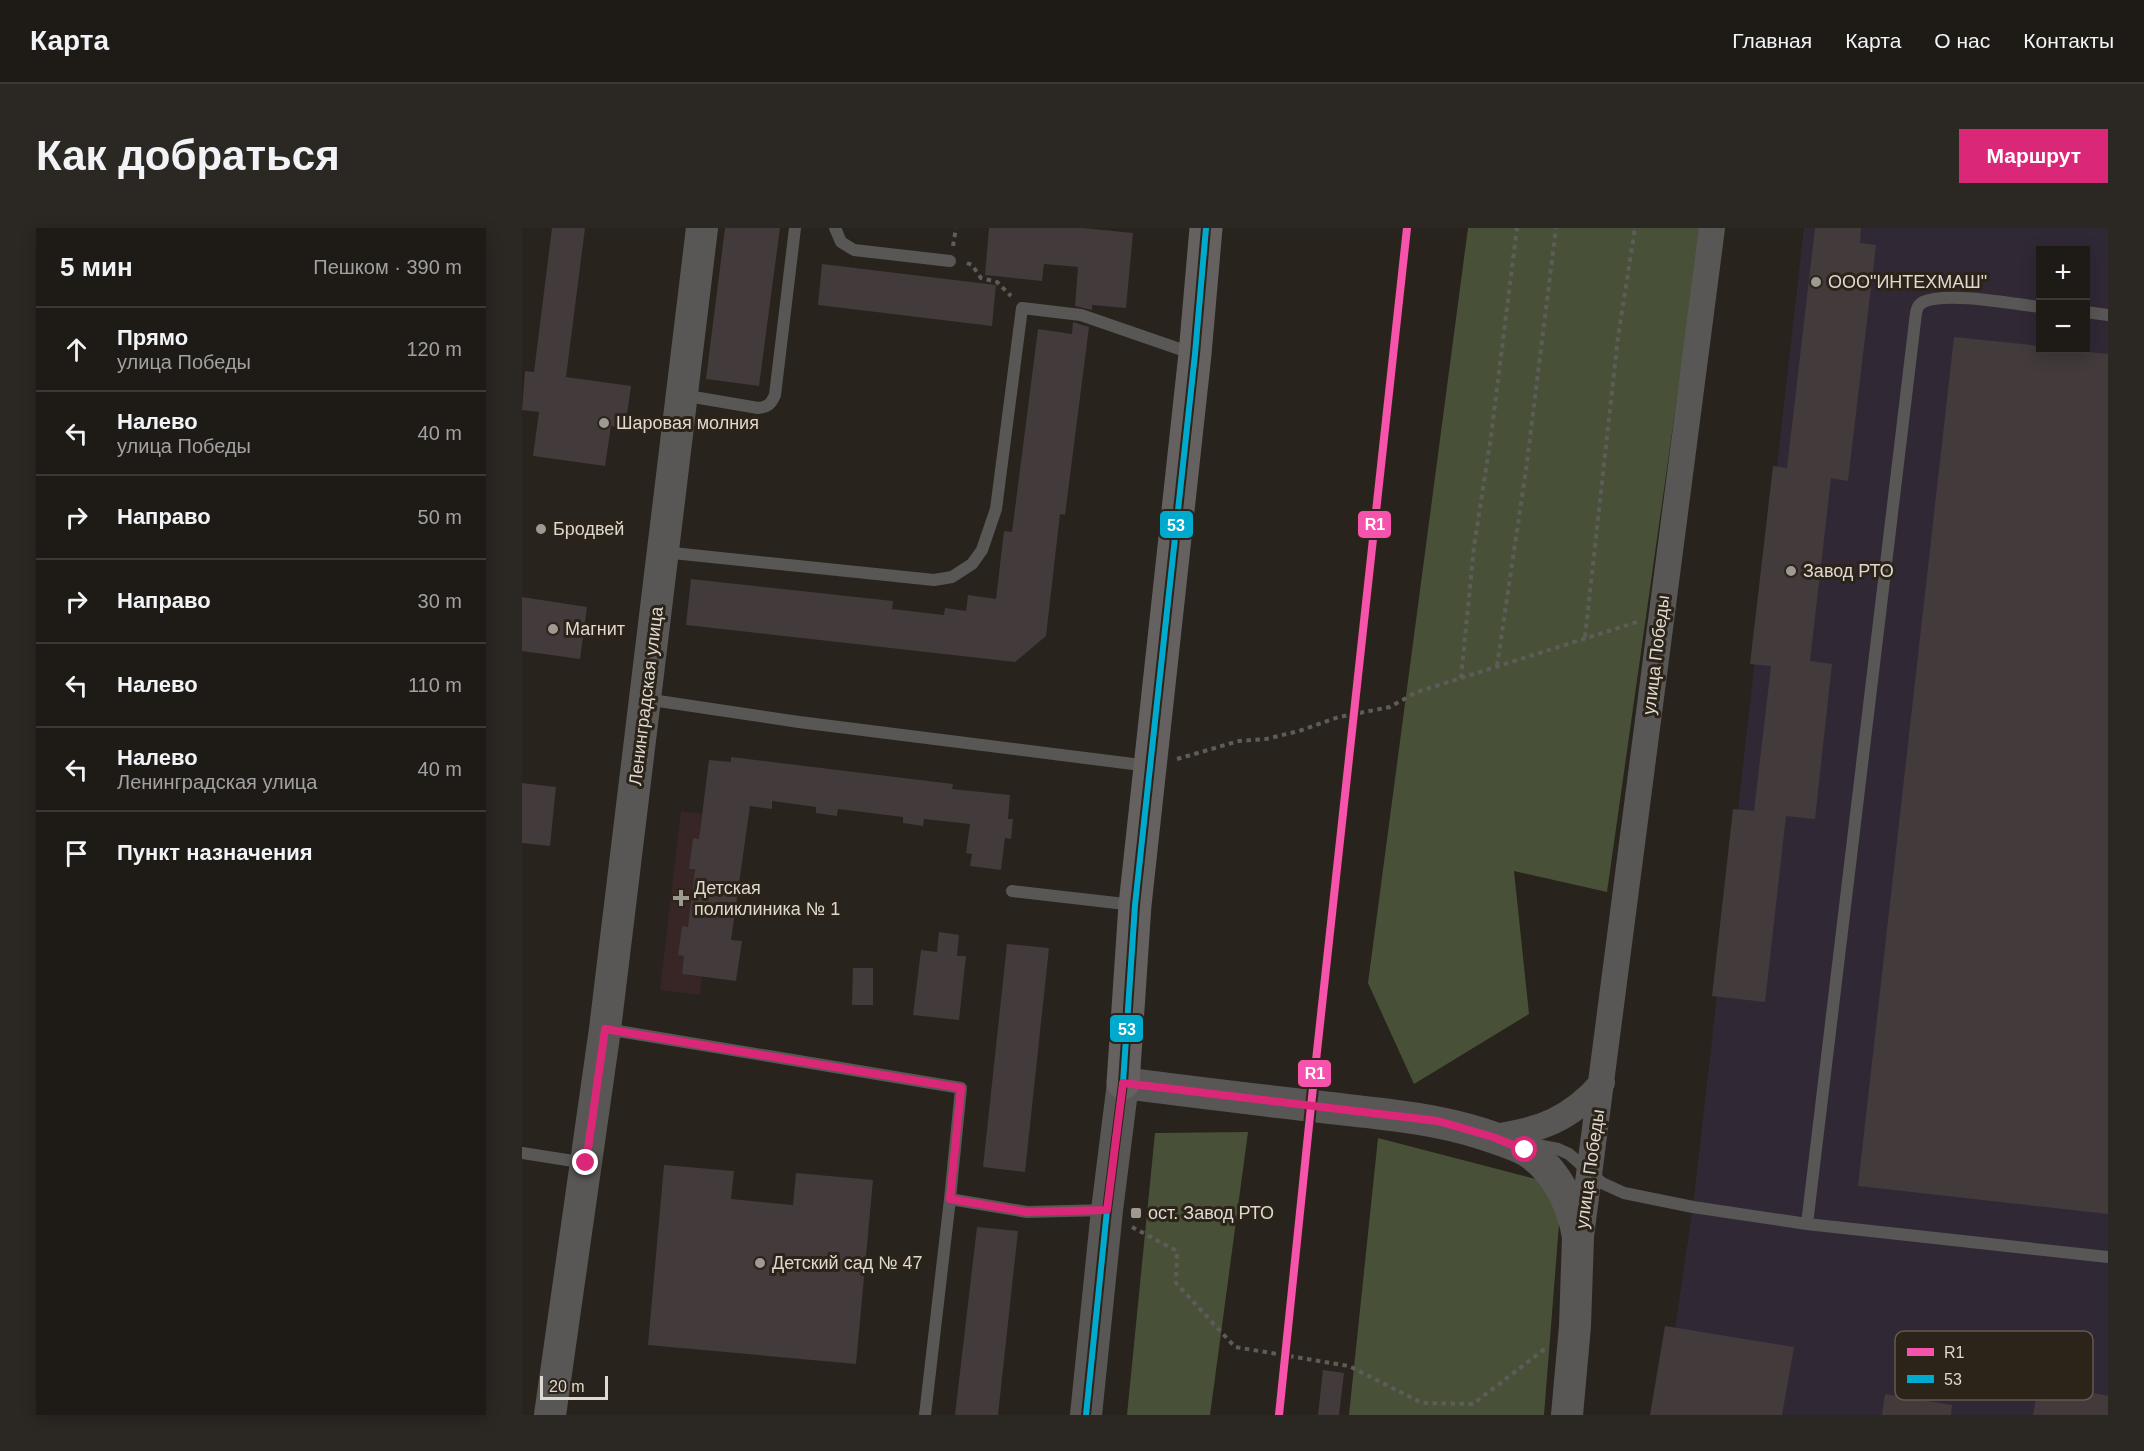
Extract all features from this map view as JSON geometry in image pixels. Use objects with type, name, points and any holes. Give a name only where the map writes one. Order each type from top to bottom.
[{"type":"main road","points":[[1123,1083],[1135,905],[1195,354],[1206,228]]},
{"type":"street","name":"Ленинградская улица","points":[[550,1415],[605,1029],[702,228]]},
{"type":"street","name":"улица Победы","points":[[1578,1255],[1712,228]]},
{"type":"street","name":"улица Победы","points":[[1123,1083],[1438,1121],[1493,1137],[1525,1150],[1537,1158],[1566,1197],[1576,1222],[1578,1255],[1575,1326],[1567,1415]]},
{"type":"street","points":[[1086,1415],[1107,1210],[1123,1083]]},
{"type":"street","name":"улица Победы","points":[[1493,1137],[1521,1134],[1547,1125],[1575,1109],[1602,1083]]},
{"type":"lane","points":[[682,395],[758,408],[766,407],[771,403],[775,395],[795,228]]},
{"type":"lane","points":[[835,228],[841,242],[854,250],[950,261]]},
{"type":"lane","points":[[1807,1224],[1916,313],[1918,306],[1923,302],[1945,298],[2036,307]]},
{"type":"lane","points":[[663,552],[934,580],[952,578],[965,570],[982,550],[996,509],[1022,308],[1081,315],[1195,354]]},
{"type":"lane","points":[[2090,313],[2108,315]]},
{"type":"lane","points":[[645,699],[799,722],[1151,759]]},
{"type":"lane","points":[[1012,891],[1135,905]]},
{"type":"lane","points":[[605,1029],[961,1088],[925,1415]]},
{"type":"lane","points":[[1493,1137],[1558,1149],[1578,1161],[1590,1174],[1611,1189],[1693,1207],[1807,1224],[2108,1257]]},
{"type":"lane","points":[[522,1153],[586,1163]]},
{"type":"lane","points":[[950,1199],[1027,1212],[1107,1210]]},
{"type":"path","points":[[1461,678],[1474,547],[1491,436],[1517,228]]},
{"type":"path","points":[[1497,666],[1526,470],[1556,228]]},
{"type":"path","points":[[1585,637],[1618,336],[1635,228]]},
{"type":"path","points":[[950,261],[968,264],[981,278],[997,282],[1022,308]]},
{"type":"path","points":[[1151,759],[1176,759],[1239,741],[1266,739],[1299,731],[1339,717],[1390,707],[1417,692],[1585,637],[1661,616]]},
{"type":"path","points":[[1107,1210],[1139,1231],[1177,1251],[1176,1283],[1235,1347],[1349,1366],[1422,1403],[1473,1404],[1575,1326]]},
{"type":"shaded area","name":"Завод РТО","points":[[1804,228],[2108,228],[2108,1415],[1662,1415],[1693,1207]]},
{"type":"shaded area","name":"Детская поликлиника № 1","points":[[681,811],[702,814],[699,839],[693,838],[690,869],[695,869],[689,927],[682,926],[678,954],[684,956],[682,974],[702,977],[700,995],[660,990]]},
{"type":"green space","points":[[1468,228],[1701,228],[1607,892],[1514,871],[1529,1014],[1414,1084],[1368,983]]},
{"type":"green space","points":[[1248,1132],[1210,1415],[1127,1415],[1155,1133]]},
{"type":"green space","points":[[1378,1138],[1562,1186],[1544,1415],[1349,1415]]},
{"type":"building","points":[[552,228],[585,228],[566,377],[631,386],[625,428],[611,426],[605,466],[533,456],[539,412],[522,410],[525,371],[534,372]]},
{"type":"building","points":[[725,228],[780,228],[759,386],[706,379]]},
{"type":"building","points":[[989,228],[1083,228],[1133,233],[1126,308],[1092,305],[1092,310],[1075,306],[1078,267],[1044,264],[1042,281],[985,275]]},
{"type":"building","name":"Завод РТО","points":[[1815,228],[1861,228],[1860,243],[1876,245],[1848,481],[1831,478],[1810,661],[1832,664],[1815,819],[1786,816],[1765,1002],[1712,996],[1733,809],[1754,811],[1771,666],[1750,664],[1773,466],[1787,468]]},
{"type":"building","points":[[822,264],[996,285],[992,326],[818,305]]},
{"type":"building","points":[[1073,322],[1089,327],[1065,515],[1060,514],[1046,636],[1015,662],[686,625],[691,579],[893,601],[892,609],[944,615],[945,608],[966,611],[968,595],[996,599],[1004,531],[1012,532],[1038,329],[1072,334]]},
{"type":"building","points":[[1954,337],[2036,346],[2036,354],[2108,354],[2108,1214],[1858,1186]]},
{"type":"building","name":"Магнит","points":[[522,597],[587,607],[580,659],[522,651]]},
{"type":"building","points":[[731,757],[953,784],[952,789],[1010,795],[1008,819],[1013,819],[1011,839],[1005,838],[1001,870],[970,866],[972,854],[966,853],[970,824],[924,819],[923,826],[903,823],[903,817],[838,809],[837,816],[816,813],[816,807],[772,801],[772,809],[750,806],[731,940],[742,941],[736,981],[682,974],[684,956],[678,955],[682,926],[688,927],[695,869],[689,869],[693,838],[699,839],[709,760],[731,762]]},
{"type":"building","points":[[522,783],[556,787],[550,846],[522,843]]},
{"type":"building","points":[[939,932],[959,935],[957,956],[966,956],[959,1020],[913,1015],[921,950],[937,952]]},
{"type":"building","points":[[1007,944],[1049,948],[1025,1172],[983,1167]]},
{"type":"building","points":[[853,968],[873,968],[873,1005],[852,1005]]},
{"type":"building","name":"Детский сад № 47","points":[[664,1165],[734,1171],[731,1199],[793,1205],[796,1173],[873,1180],[856,1364],[648,1345]]},
{"type":"building","points":[[977,1227],[1018,1231],[998,1415],[955,1415]]},
{"type":"building","points":[[1665,1326],[1794,1347],[1782,1415],[1650,1415]]},
{"type":"building","points":[[1323,1370],[1344,1373],[1339,1415],[1318,1415]]},
{"type":"building","points":[[2093,1393],[2108,1396],[2108,1415],[2033,1415],[2036,1400],[2093,1400]]},
{"type":"building","points":[[1885,1394],[1895,1396],[1895,1400],[1922,1400],[1952,1405],[1951,1415],[1882,1415]]},
{"type":"transit line","name":"53","points":[[1086,1415],[1107,1210],[1123,1083],[1135,905],[1195,354],[1206,228]]},
{"type":"transit line","name":"R1","points":[[1279,1415],[1407,228]]},
{"type":"place","name":"ООО\"ИНТЕХМАШ\"","points":[[1816,282]]},
{"type":"place","name":"Шаровая молния","points":[[604,423]]},
{"type":"place","name":"Бродвей","points":[[541,529]]},
{"type":"place","name":"Завод РТО","points":[[1791,571]]},
{"type":"place","name":"Магнит","points":[[553,629]]},
{"type":"place","name":"Детская поликлиника № 1","points":[[681,898]]},
{"type":"place","name":"ост. Завод РТО","points":[[1136,1213]]},
{"type":"place","name":"Детский сад № 47","points":[[760,1263]]},
{"type":"route","points":[[586,1163],[605,1029],[961,1088],[950,1199],[1027,1212],[1107,1210],[1123,1083],[1410,1116],[1460,1127],[1525,1150]]}]
